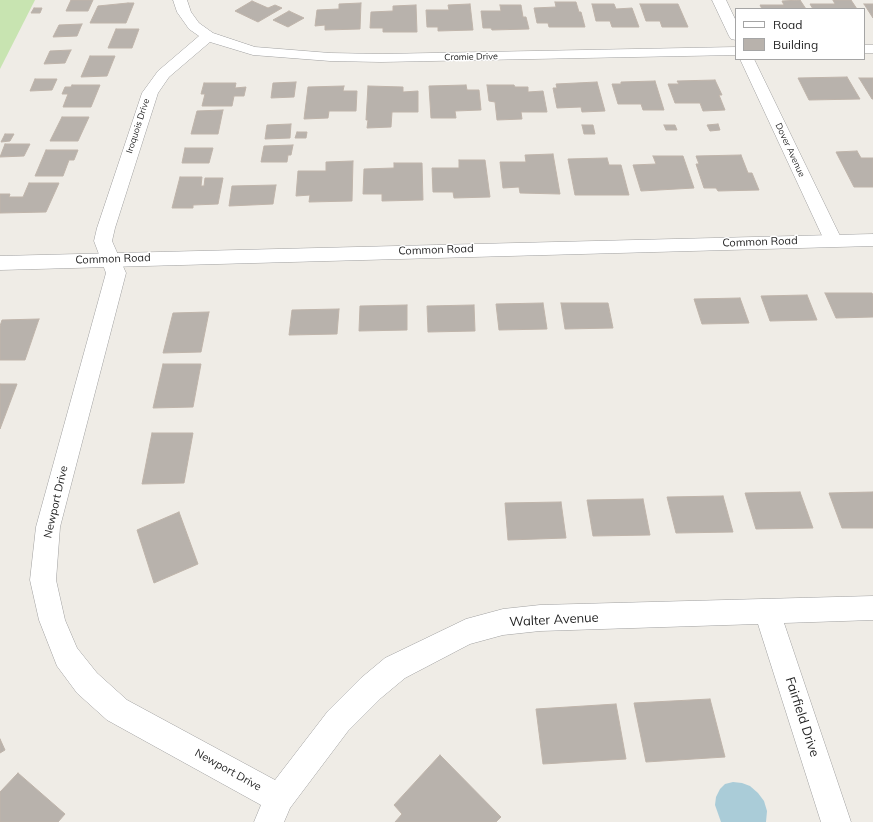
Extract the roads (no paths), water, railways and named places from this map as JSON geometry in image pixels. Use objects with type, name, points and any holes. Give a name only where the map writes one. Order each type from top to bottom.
[{"type":"street","points":[[180,0],[184,12],[194,26],[208,36]]},
{"type":"street","points":[[719,0],[735,34]]},
{"type":"street","name":"Cromie Drive","points":[[208,36],[253,51],[330,57],[381,58],[735,51]]},
{"type":"street","name":"Iroquois Drive","points":[[110,259],[103,241],[104,235],[146,99],[163,74],[208,36]]},
{"type":"street","name":"Dover Avenue","points":[[747,60],[833,240]]},
{"type":"street","name":"Common Road","points":[[0,263],[873,240]]},
{"type":"street","name":"Newport Drive","points":[[110,259],[116,274],[48,527],[43,580],[52,620],[67,657],[87,683],[117,710],[274,810]]},
{"type":"street","name":"Walter Avenue","points":[[274,810],[338,721],[371,688],[395,668],[466,632],[503,622],[540,618],[873,608]]},
{"type":"street","name":"Fairfield Drive","points":[[767,612],[836,822]]},
{"type":"water","points":[[733,782],[750,786],[758,793],[764,801],[767,811],[766,822],[721,822],[715,805],[716,797],[720,789],[725,784]]}]
